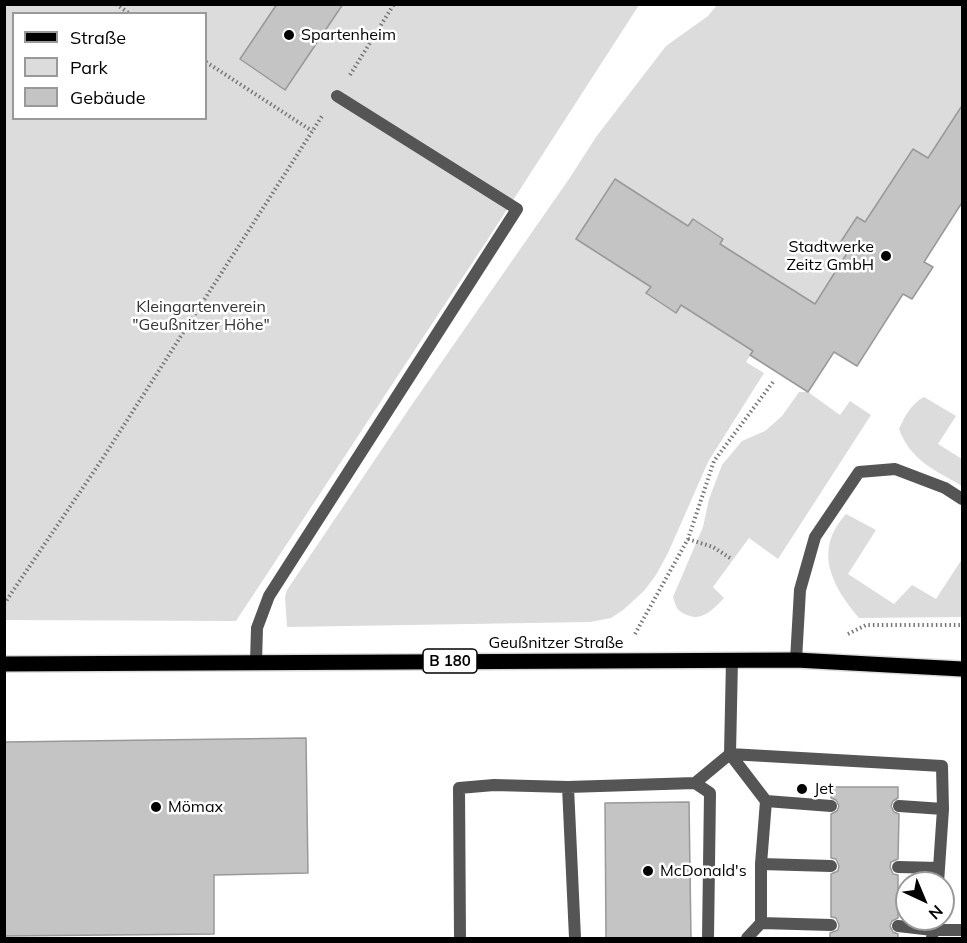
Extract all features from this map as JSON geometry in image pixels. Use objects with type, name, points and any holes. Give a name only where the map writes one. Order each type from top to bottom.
[{"type":"main road","name":"Geußnitzer Straße","points":[[4,664],[796,660],[963,669]]},
{"type":"lane","points":[[256,662],[257,628],[269,596],[517,209],[337,96]]},
{"type":"lane","points":[[796,660],[800,590],[815,537],[859,472],[895,469],[945,488],[963,499]]},
{"type":"lane","points":[[732,660],[730,754],[766,801],[761,864],[761,923],[747,939]]},
{"type":"lane","points":[[694,783],[730,754],[942,766],[943,809],[939,871]]},
{"type":"lane","points":[[460,939],[459,788],[494,785],[568,787],[694,783],[710,793],[708,939]]},
{"type":"lane","points":[[568,787],[575,939]]},
{"type":"lane","points":[[766,801],[831,806]]},
{"type":"lane","points":[[898,806],[943,809]]},
{"type":"lane","points":[[761,864],[831,866]]},
{"type":"lane","points":[[898,867],[939,868]]},
{"type":"lane","points":[[761,923],[831,925]]},
{"type":"path","points":[[4,604],[101,461],[394,4]]},
{"type":"path","points":[[207,63],[312,131]]},
{"type":"path","points":[[620,660],[688,539],[714,461],[773,382]]},
{"type":"path","points":[[688,539],[713,548],[730,558]]},
{"type":"path","points":[[846,635],[866,625],[963,625]]},
{"type":"green space","name":"Kleingartenverein \"Geußnitzer Höhe\"","points":[[5,5],[639,5],[488,239],[236,621],[5,620]]},
{"type":"green space","points":[[717,5],[962,5],[962,104],[928,158],[913,149],[865,222],[857,217],[840,243],[849,250],[815,304],[720,244],[723,239],[693,220],[688,226],[614,179],[576,240],[651,287],[647,294],[676,313],[681,305],[753,351],[746,362],[764,373],[708,462],[656,575],[644,591],[623,610],[611,618],[590,622],[287,627],[285,597],[287,590],[596,137],[666,46],[708,16]]},
{"type":"green space","points":[[799,392],[808,392],[840,415],[850,401],[871,415],[778,559],[749,538],[713,587],[724,598],[712,610],[698,617],[681,612],[673,597],[703,527],[709,499],[722,465],[742,441],[765,431],[782,416]]},
{"type":"green space","points":[[924,397],[956,416],[938,444],[962,459],[962,486],[917,457],[899,429],[912,407]]},
{"type":"green space","points":[[846,514],[876,530],[848,574],[894,604],[912,585],[936,599],[962,559],[962,617],[859,618],[834,580],[828,554],[836,527]]},
{"type":"building","name":"Spartenheim","points":[[277,4],[343,4],[285,90],[240,59]]},
{"type":"building","points":[[963,104],[963,201],[924,262],[933,267],[912,299],[903,294],[857,366],[834,352],[808,392],[750,355],[753,351],[681,305],[676,313],[646,293],[651,287],[576,239],[615,179],[688,226],[693,219],[723,239],[720,244],[815,304],[849,250],[840,243],[857,217],[865,222],[913,149],[928,158]]},
{"type":"building","name":"Mömax","points":[[306,738],[308,873],[214,875],[214,934],[4,936],[4,742]]},
{"type":"building","points":[[831,787],[898,787],[898,798],[891,806],[894,812],[899,814],[898,859],[891,862],[890,867],[895,874],[895,920],[890,926],[893,932],[898,934],[898,939],[830,939],[830,933],[838,930],[839,925],[836,918],[831,917],[831,874],[838,871],[839,866],[836,859],[831,858],[831,814],[837,811],[839,806],[836,800],[831,798]]},
{"type":"building","name":"McDonald's","points":[[689,802],[691,939],[606,939],[605,803]]},
{"type":"place","name":"Spartenheim","points":[[289,35]]},
{"type":"place","name":"Stadtwerke Zeitz GmbH","points":[[886,256]]},
{"type":"place","name":"Jet","points":[[802,789]]},
{"type":"place","name":"Mömax","points":[[156,807]]},
{"type":"place","name":"McDonald's","points":[[648,871]]}]
